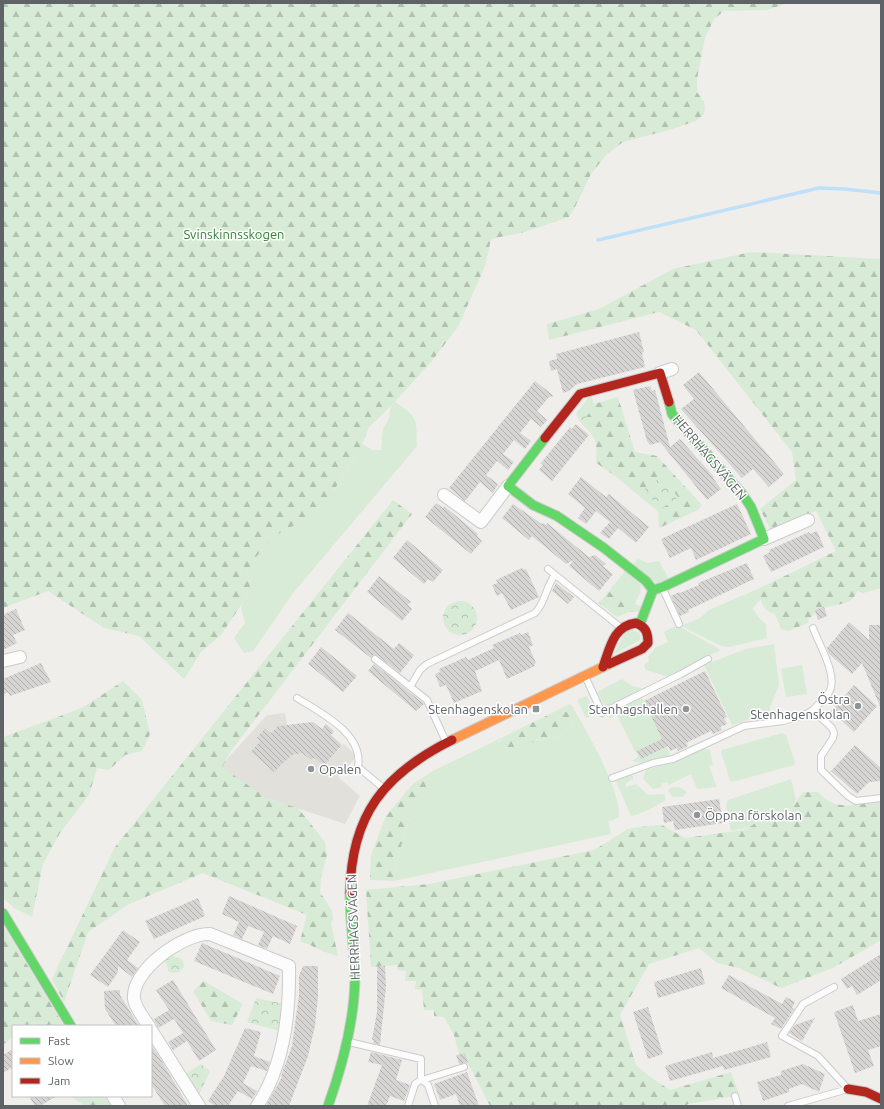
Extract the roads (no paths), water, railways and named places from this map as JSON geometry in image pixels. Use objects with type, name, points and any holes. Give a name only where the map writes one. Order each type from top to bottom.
[{"type":"street","name":"HERRHAGSVÄGEN","points":[[444,494],[481,522],[580,394],[666,371],[672,414],[743,495],[751,507],[764,539]]},
{"type":"street","points":[[508,486],[533,505],[557,516],[604,548],[646,581],[653,590]]},
{"type":"street","points":[[653,590],[663,587],[764,539],[808,520]]},
{"type":"street","points":[[603,667],[620,627],[631,623],[640,624],[653,590]]},
{"type":"street","name":"HERRHAGSVÄGEN","points":[[328,1106],[349,1042],[353,1012],[355,984],[350,889],[351,869],[356,844],[365,818],[383,788],[410,765],[446,744],[642,649],[648,643],[648,632],[645,627],[640,624]]},
{"type":"street","points":[[3,661],[20,657]]},
{"type":"street","points":[[3,913],[70,1025]]},
{"type":"street","points":[[148,1025],[134,1000],[135,990],[142,977],[156,960],[167,950],[201,934],[210,934],[289,966],[290,997],[281,1050],[272,1077],[257,1106]]},
{"type":"street","points":[[152,1032],[199,1106]]},
{"type":"street","points":[[848,1089],[866,1092],[881,1098]]},
{"type":"street","points":[[114,1097],[119,1106]]},
{"type":"lane","points":[[548,568],[620,627]]},
{"type":"lane","points":[[410,687],[420,670],[426,664],[537,612],[547,586],[555,574]]},
{"type":"lane","points":[[663,587],[668,602],[679,624]]},
{"type":"lane","points":[[612,778],[653,763],[673,759],[744,726],[783,721],[804,715],[813,710],[828,694],[832,685],[832,676],[813,628]]},
{"type":"lane","points":[[375,659],[427,700],[446,744]]},
{"type":"lane","points":[[584,676],[602,713],[682,674],[708,659]]},
{"type":"lane","points":[[297,698],[325,716],[350,738],[356,746],[360,758],[358,767],[383,788]]},
{"type":"lane","points":[[813,710],[832,728],[834,732],[833,738],[821,756],[821,770],[848,796],[856,800],[881,798]]},
{"type":"lane","points":[[788,1106],[848,1089],[818,1056],[782,1036],[803,1004],[834,987]]},
{"type":"lane","points":[[349,1042],[421,1059],[421,1079],[428,1085],[435,1106]]},
{"type":"lane","points":[[408,1106],[415,1084],[421,1079],[464,1066]]},
{"type":"lane","points":[[735,1096],[738,1106]]},
{"type":"waterway","points":[[598,240],[819,188],[881,193]]},
{"type":"place","name":"Östra Stenhagenskolan","points":[[858,706]]},
{"type":"place","name":"Stenhagenskolan","points":[[536,709]]},
{"type":"place","name":"Stenhagshallen","points":[[686,709]]},
{"type":"place","name":"Opalen","points":[[311,769]]},
{"type":"place","name":"Öppna förskolan","points":[[697,815]]},
{"type":"park label","name":"Svinskinnsskogen","points":[[234,234]]}]
